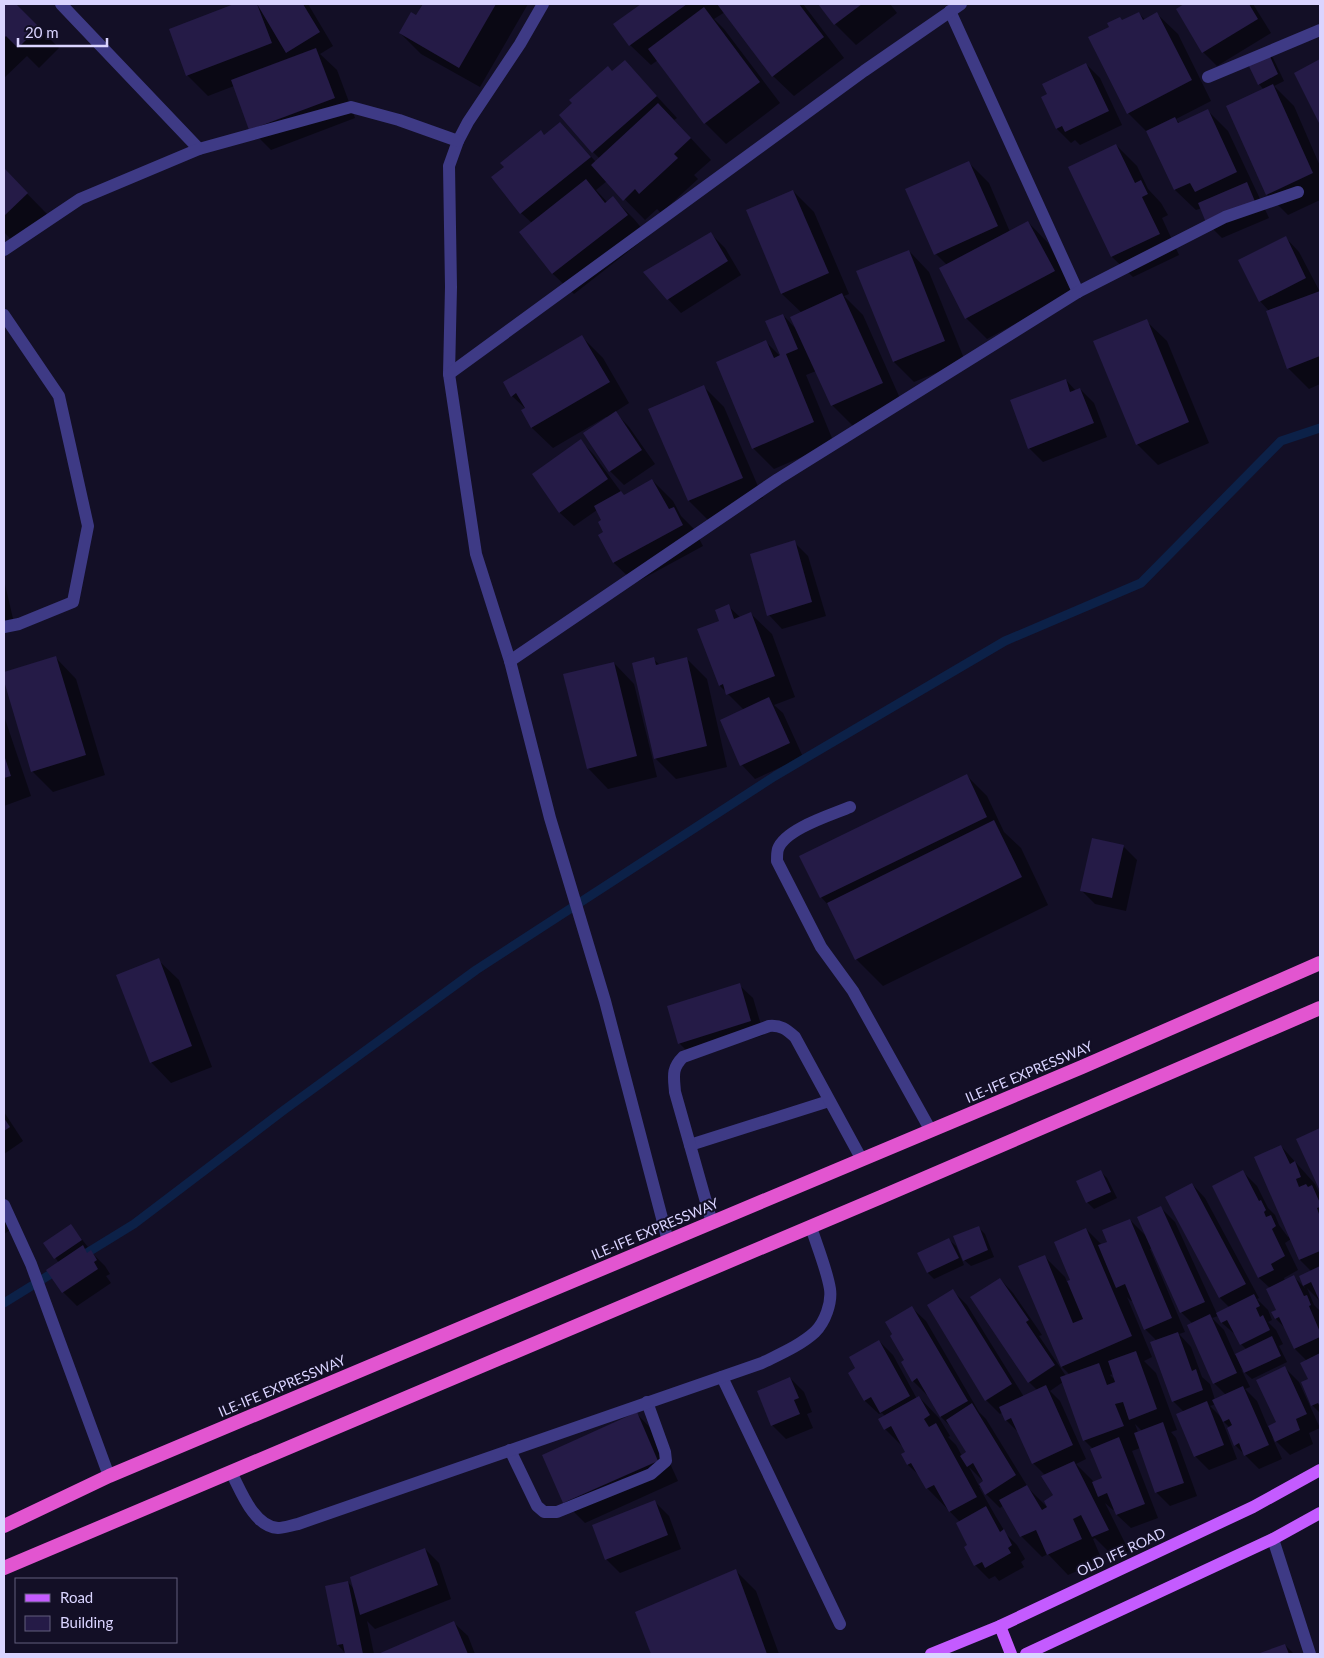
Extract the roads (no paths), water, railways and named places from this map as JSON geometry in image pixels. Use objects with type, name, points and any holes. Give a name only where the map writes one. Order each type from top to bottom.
[{"type":"highway","name":"ILE-IFE EXPRESSWAY","points":[[4,1526],[109,1476],[931,1131],[1320,963]]},
{"type":"highway","points":[[4,1568],[811,1227],[1320,1008]]},
{"type":"main road","name":"OLD IFE ROAD","points":[[931,1654],[1000,1626],[1253,1506],[1320,1470]]},
{"type":"main road","points":[[1026,1654],[1273,1539],[1320,1513]]},
{"type":"main road","points":[[1000,1626],[1011,1654]]},
{"type":"street","points":[[61,4],[199,148]]},
{"type":"street","points":[[543,4],[520,44],[468,122],[458,141],[449,166],[451,287],[449,374],[476,554],[510,661],[550,818],[605,1001],[668,1241]]},
{"type":"street","points":[[449,374],[864,71],[956,7],[1078,292]]},
{"type":"street","points":[[1208,77],[1320,30]]},
{"type":"street","points":[[4,250],[80,199],[199,148],[351,107],[399,120],[458,141]]},
{"type":"street","points":[[510,661],[778,479],[1078,292],[1226,217],[1298,192]]},
{"type":"street","points":[[4,315],[59,396],[88,526],[73,602],[19,624],[4,627]]},
{"type":"street","points":[[850,807],[798,829],[786,837],[778,849],[777,861],[821,947],[853,991],[931,1131]]},
{"type":"street","points":[[712,1223],[675,1092],[673,1073],[676,1064],[683,1057],[769,1026],[778,1025],[786,1029],[795,1037],[862,1160]]},
{"type":"street","points":[[690,1145],[829,1101]]},
{"type":"street","points":[[4,1205],[31,1264],[109,1476]]},
{"type":"street","points":[[231,1472],[256,1518],[266,1525],[278,1528],[307,1520],[762,1363],[814,1332],[821,1325],[826,1314],[830,1291],[811,1227]]},
{"type":"street","points":[[722,1377],[840,1624]]},
{"type":"street","points":[[510,1450],[537,1506],[544,1512],[557,1512],[651,1474],[666,1461],[665,1452],[647,1402]]},
{"type":"street","points":[[1273,1539],[1310,1654]]},
{"type":"waterway","points":[[77,1259],[134,1224],[284,1110],[476,970],[775,776],[1005,641],[1141,583],[1281,441],[1320,428]]},
{"type":"waterway","points":[[4,1303],[59,1269]]}]
